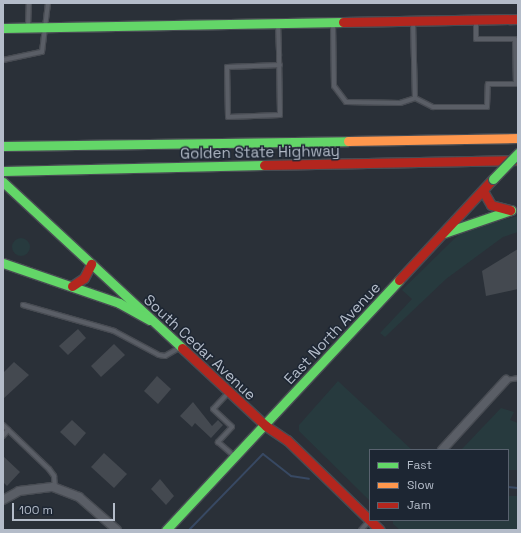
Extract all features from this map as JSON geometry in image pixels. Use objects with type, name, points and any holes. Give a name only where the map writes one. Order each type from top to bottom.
[{"type":"main road","points":[[3,28],[518,19]]},
{"type":"main road","name":"Golden State Highway","points":[[3,146],[518,138]]},
{"type":"main road","name":"East North Avenue","points":[[166,530],[266,426],[518,153]]},
{"type":"main road","name":"Golden State Highway","points":[[3,171],[518,160]]},
{"type":"main road","name":"South Cedar Avenue","points":[[3,182],[150,320],[266,426],[286,440],[369,518]]},
{"type":"main road","points":[[482,191],[491,205],[514,210]]},
{"type":"main road","points":[[444,233],[514,210]]},
{"type":"main road","points":[[3,263],[119,303],[150,320]]},
{"type":"main road","points":[[72,286],[84,278],[92,264]]},
{"type":"street","points":[[443,449],[506,380]]},
{"type":"street","points":[[3,500],[19,491],[56,488],[79,497],[116,530]]},
{"type":"lane","points":[[28,27],[30,3]]},
{"type":"lane","points":[[4,60],[42,52],[48,27],[48,3]]},
{"type":"lane","points":[[333,22],[334,86],[346,102],[394,104],[415,98],[434,107],[487,107],[488,84],[516,84],[515,39],[476,39],[476,20]]},
{"type":"lane","points":[[412,21],[415,98]]},
{"type":"lane","points":[[278,23],[280,64],[280,115],[228,117],[227,67],[280,64]]},
{"type":"lane","points":[[24,305],[114,330],[159,355],[165,356],[180,347]]},
{"type":"lane","points":[[506,380],[518,378]]},
{"type":"lane","points":[[229,392],[213,409],[232,427],[218,442],[236,458]]},
{"type":"lane","points":[[3,425],[49,469],[54,476],[56,488]]},
{"type":"lane","points":[[3,436],[8,430]]},
{"type":"lane","points":[[361,530],[375,524]]},
{"type":"green space","points":[[518,216],[518,232],[503,237],[446,279],[385,337],[380,333],[412,299],[402,290],[454,239],[465,230]]},
{"type":"green space","points":[[17,238],[25,238],[30,243],[28,254],[25,256],[17,256],[12,251],[12,243]]},
{"type":"green space","points":[[338,381],[411,449],[369,449],[369,500],[299,431],[299,425]]},
{"type":"green space","points":[[501,408],[514,412],[510,420],[518,423],[518,470],[509,470],[509,449],[462,449]]},
{"type":"green space","points":[[509,496],[518,496],[518,530],[400,530],[393,524],[393,521],[509,521]]},
{"type":"building","points":[[518,249],[518,289],[486,296],[482,271]]},
{"type":"building","points":[[78,329],[86,338],[68,355],[59,346]]},
{"type":"building","points":[[114,344],[125,355],[101,377],[91,366]]},
{"type":"building","points":[[14,362],[29,375],[3,399],[3,373]]},
{"type":"building","points":[[157,376],[171,389],[158,404],[144,391]]},
{"type":"building","points":[[193,402],[212,426],[218,420],[223,425],[211,438],[195,423],[192,427],[180,416]]},
{"type":"building","points":[[72,420],[86,433],[75,446],[60,432]]},
{"type":"building","points":[[104,453],[127,474],[114,488],[91,467]]},
{"type":"building","points":[[3,456],[20,472],[7,486],[3,482]]},
{"type":"building","points":[[160,479],[174,496],[166,505],[151,489]]},
{"type":"waterway","points":[[189,530],[263,454],[291,476],[309,479]]},
{"type":"waterway","points":[[509,487],[518,488]]},
{"type":"traffic: fast","points":[[3,28],[343,22]]},
{"type":"traffic: fast","points":[[3,146],[348,141]]},
{"type":"traffic: fast","points":[[493,179],[518,153]]},
{"type":"traffic: fast","points":[[3,171],[264,165]]},
{"type":"traffic: fast","points":[[3,182],[182,348]]},
{"type":"traffic: fast","points":[[444,233],[511,210]]},
{"type":"traffic: fast","points":[[3,263],[119,303],[150,320]]},
{"type":"traffic: fast","points":[[166,530],[399,280]]},
{"type":"traffic: slow","points":[[348,141],[518,138]]},
{"type":"traffic: jam","points":[[343,22],[518,19]]},
{"type":"traffic: jam","points":[[264,165],[518,160]]},
{"type":"traffic: jam","points":[[399,280],[493,179]]},
{"type":"traffic: jam","points":[[483,191],[491,205],[510,210]]},
{"type":"traffic: jam","points":[[72,286],[84,278],[91,264]]},
{"type":"traffic: jam","points":[[182,348],[266,426],[287,440],[369,519]]},
{"type":"traffic: jam","points":[[371,521],[380,530]]}]
